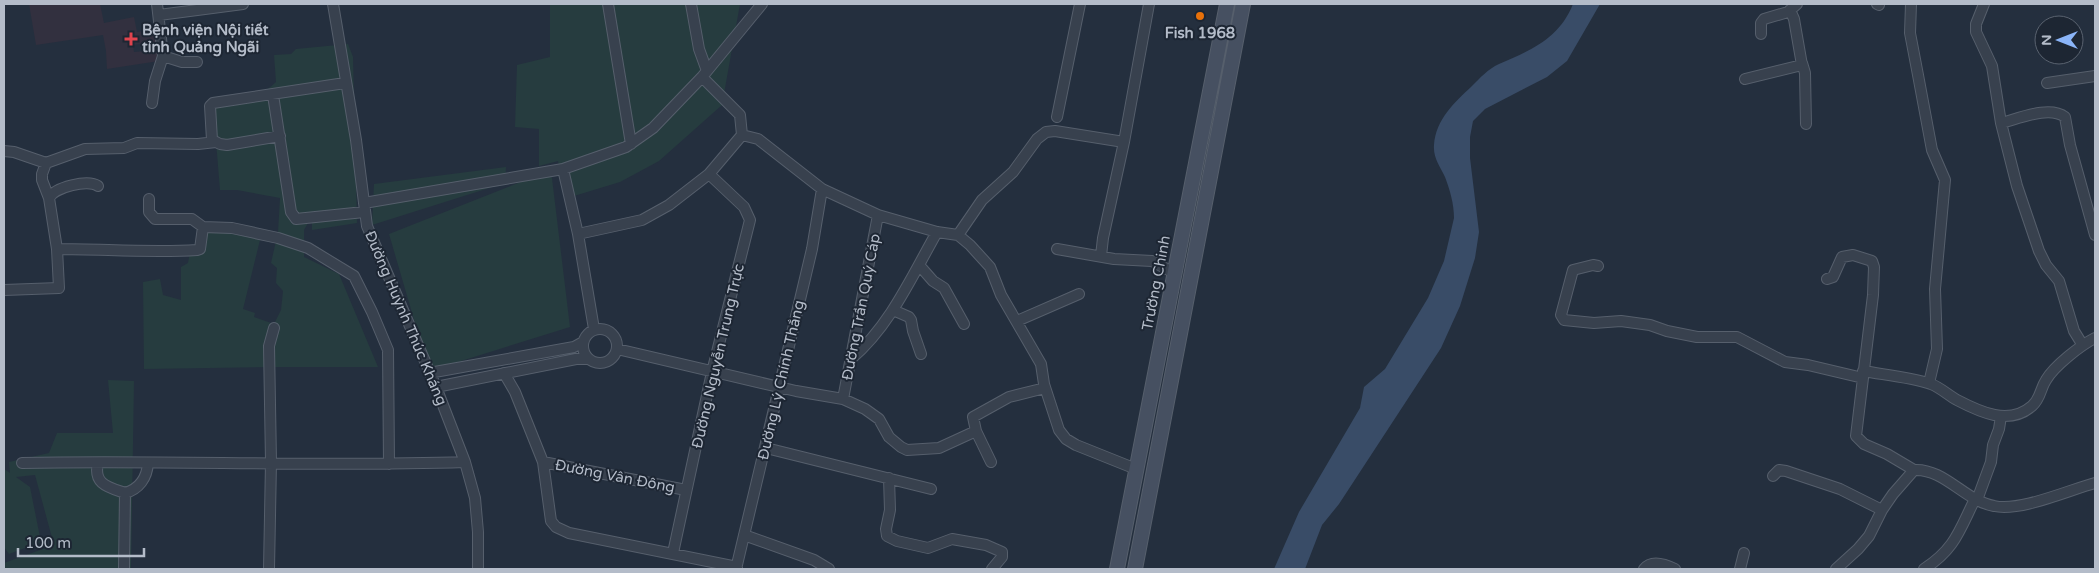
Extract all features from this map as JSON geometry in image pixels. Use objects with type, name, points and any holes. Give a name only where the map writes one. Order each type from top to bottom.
[{"type":"street","points":[[152,103],[155,81],[163,56],[157,4]]},
{"type":"street","points":[[159,15],[243,4]]},
{"type":"street","name":"Đường Huỳnh Thúc Kháng","points":[[333,4],[367,226],[436,387],[465,462],[475,498],[478,532],[478,569]]},
{"type":"street","points":[[608,4],[631,144]]},
{"type":"street","points":[[578,234],[642,220],[669,205],[709,174],[742,135],[740,115],[705,74],[691,4]]},
{"type":"street","points":[[273,95],[291,212],[296,219],[364,207],[562,169],[626,147],[653,128],[705,74],[762,4]]},
{"type":"street","points":[[1058,117],[1080,4]]},
{"type":"street","points":[[1102,256],[1103,238],[1124,142],[1149,4]]},
{"type":"street","name":"Trường Chinh","points":[[1117,569],[1227,4]]},
{"type":"street","points":[[1135,569],[1243,4]]},
{"type":"street","points":[[1911,4],[1910,33],[1932,150],[1945,180],[1935,289],[1937,349],[1929,383]]},
{"type":"street","points":[[1984,4],[1978,19],[1976,32],[1992,66],[2001,123],[2017,186],[2032,231],[2046,265],[2059,281],[2074,331],[2082,344]]},
{"type":"street","points":[[1761,34],[1761,23],[1764,19],[1793,7],[1805,73],[1806,124]]},
{"type":"street","points":[[163,56],[182,62],[197,62]]},
{"type":"street","points":[[1745,78],[1800,67],[1802,62]]},
{"type":"street","points":[[2047,83],[2095,76]]},
{"type":"street","points":[[216,142],[212,140],[210,106],[213,103],[345,83]]},
{"type":"street","points":[[2001,123],[2044,113],[2061,115],[2065,118],[2070,145],[2095,235]]},
{"type":"street","points":[[958,235],[982,200],[1013,172],[1036,139],[1046,132],[1055,131],[1124,142]]},
{"type":"street","points":[[742,135],[758,139],[822,189],[878,215],[937,232],[958,235],[982,256],[990,267],[1001,295],[1041,364],[1045,388],[1056,422],[1066,439],[1076,445],[1136,469]]},
{"type":"street","points":[[4,151],[14,152],[46,163],[85,149],[124,148],[137,143],[198,144],[216,142],[227,145],[280,136]]},
{"type":"street","points":[[4,290],[59,288],[57,249],[49,198],[42,174],[46,163]]},
{"type":"street","points":[[562,169],[578,234],[594,329]]},
{"type":"street","name":"Đường Nguyễn Trung Trực","points":[[673,553],[712,372],[750,220],[744,207],[709,174]]},
{"type":"street","points":[[49,198],[51,194],[62,189],[80,184],[91,182],[98,186]]},
{"type":"street","name":"Đường Lý Chính Thắng","points":[[736,568],[812,249],[822,189]]},
{"type":"street","points":[[149,199],[149,212],[152,217],[181,220],[192,219],[203,227],[232,228],[278,238],[308,248],[354,276],[388,350],[389,464]]},
{"type":"street","name":"Đường Trần Quý Cáp","points":[[843,399],[878,215]]},
{"type":"street","points":[[57,249],[120,249],[168,252],[197,250],[200,249],[203,227]]},
{"type":"street","points":[[851,359],[867,345],[893,310],[937,232]]},
{"type":"street","points":[[1058,249],[1121,259],[1152,261],[1175,270],[1192,270]]},
{"type":"street","points":[[1827,279],[1833,277],[1842,257],[1853,255],[1872,261],[1874,267],[1873,295],[1856,436],[1858,440],[1914,470],[1923,470],[1934,474],[1976,500],[1995,507],[2034,502],[2095,482]]},
{"type":"street","points":[[919,265],[933,281],[944,288],[964,324]]},
{"type":"street","points":[[1598,266],[1593,265],[1572,270],[1561,315],[1564,320],[1594,323],[1621,321],[1650,325],[1667,331],[1697,337],[1737,337],[1784,362],[1863,375],[1929,383],[1979,411],[1994,416],[2009,416],[2022,413],[2031,407],[2038,400],[2045,380],[2082,344],[2095,338]]},
{"type":"street","points":[[1016,321],[1079,294]]},
{"type":"street","points":[[893,310],[909,317],[911,320],[921,354]]},
{"type":"street","points":[[269,569],[271,462],[269,346],[274,328]]},
{"type":"street","points":[[436,387],[576,359],[590,359],[598,363],[604,363],[615,355],[617,349],[617,342],[609,330],[602,328],[588,332],[584,342],[584,350],[590,359]]},
{"type":"street","points":[[429,373],[574,347],[584,342]]},
{"type":"street","points":[[617,349],[712,372],[843,399],[865,409],[878,420],[889,437],[907,450],[939,448],[976,431]]},
{"type":"street","points":[[504,373],[515,392],[543,462],[550,521],[556,527],[569,533],[673,553],[736,568]]},
{"type":"street","points":[[990,462],[976,431],[973,417],[975,414],[1009,396],[1045,388]]},
{"type":"street","points":[[1924,569],[1944,555],[1953,545],[1976,500],[1991,462],[1993,445],[2001,416]]},
{"type":"street","points":[[766,448],[931,489]]},
{"type":"street","points":[[22,463],[271,462],[389,464],[465,462]]},
{"type":"street","name":"Đường Vân Đông","points":[[543,462],[686,490]]},
{"type":"street","points":[[98,463],[96,470],[101,482],[107,487],[125,493],[142,483],[148,471],[148,463]]},
{"type":"street","points":[[1773,476],[1779,470],[1786,471],[1840,489],[1882,510]]},
{"type":"street","points":[[1836,569],[1869,536],[1882,510],[1914,470]]},
{"type":"street","points":[[889,478],[890,510],[886,529],[887,536],[897,541],[928,548],[952,539],[986,545],[1002,552],[1002,557],[992,569]]},
{"type":"street","points":[[124,569],[125,493]]},
{"type":"street","points":[[744,535],[814,560],[829,569]]},
{"type":"street","points":[[1740,569],[1744,553]]},
{"type":"street","points":[[1644,569],[1648,564],[1653,563],[1675,569]]},
{"type":"shaded area","name":"Bệnh viện Nội tiết tỉnh Quảng Ngãi","points":[[29,4],[100,4],[104,23],[134,17],[137,32],[157,29],[158,42],[133,45],[134,52],[157,50],[159,61],[107,69],[103,35],[36,45]]},
{"type":"green space","points":[[550,4],[740,4],[722,105],[659,161],[620,182],[574,196],[562,183],[558,161],[539,166],[539,129],[515,127],[517,65],[550,57]]},
{"type":"green space","points":[[348,44],[353,57],[357,223],[312,230],[312,222],[308,223],[304,230],[304,257],[339,274],[378,367],[144,369],[143,282],[160,279],[163,295],[181,300],[181,267],[188,263],[190,252],[205,226],[261,236],[243,309],[255,313],[254,317],[274,324],[281,310],[283,291],[276,283],[277,268],[271,263],[278,232],[280,198],[237,190],[220,190],[213,105],[246,98],[269,88],[276,82],[274,55],[291,54],[296,49]]},
{"type":"green space","points":[[506,167],[505,183],[372,225],[374,184]]},
{"type":"green space","points":[[551,170],[570,327],[429,371],[389,234]]},
{"type":"green space","points":[[108,380],[134,381],[131,569],[5,569],[4,563],[54,545],[35,475],[16,477],[30,487],[41,542],[9,554],[4,547],[4,469],[10,473],[9,462],[49,453],[57,433],[113,433]]},
{"type":"water","points":[[1573,4],[1600,4],[1567,61],[1547,77],[1485,109],[1473,121],[1470,137],[1470,158],[1479,232],[1475,258],[1460,306],[1441,348],[1339,504],[1322,525],[1305,569],[1274,569],[1299,512],[1360,408],[1364,387],[1385,369],[1428,298],[1444,261],[1454,218],[1450,192],[1434,150],[1435,136],[1442,119],[1459,99],[1488,71],[1533,48],[1552,35],[1567,16]]},
{"type":"place","name":"Fish 1968","points":[[1200,16]]},
{"type":"place","name":"Bệnh viện Nội tiết tỉnh Quảng Ngãi","points":[[131,39]]}]
